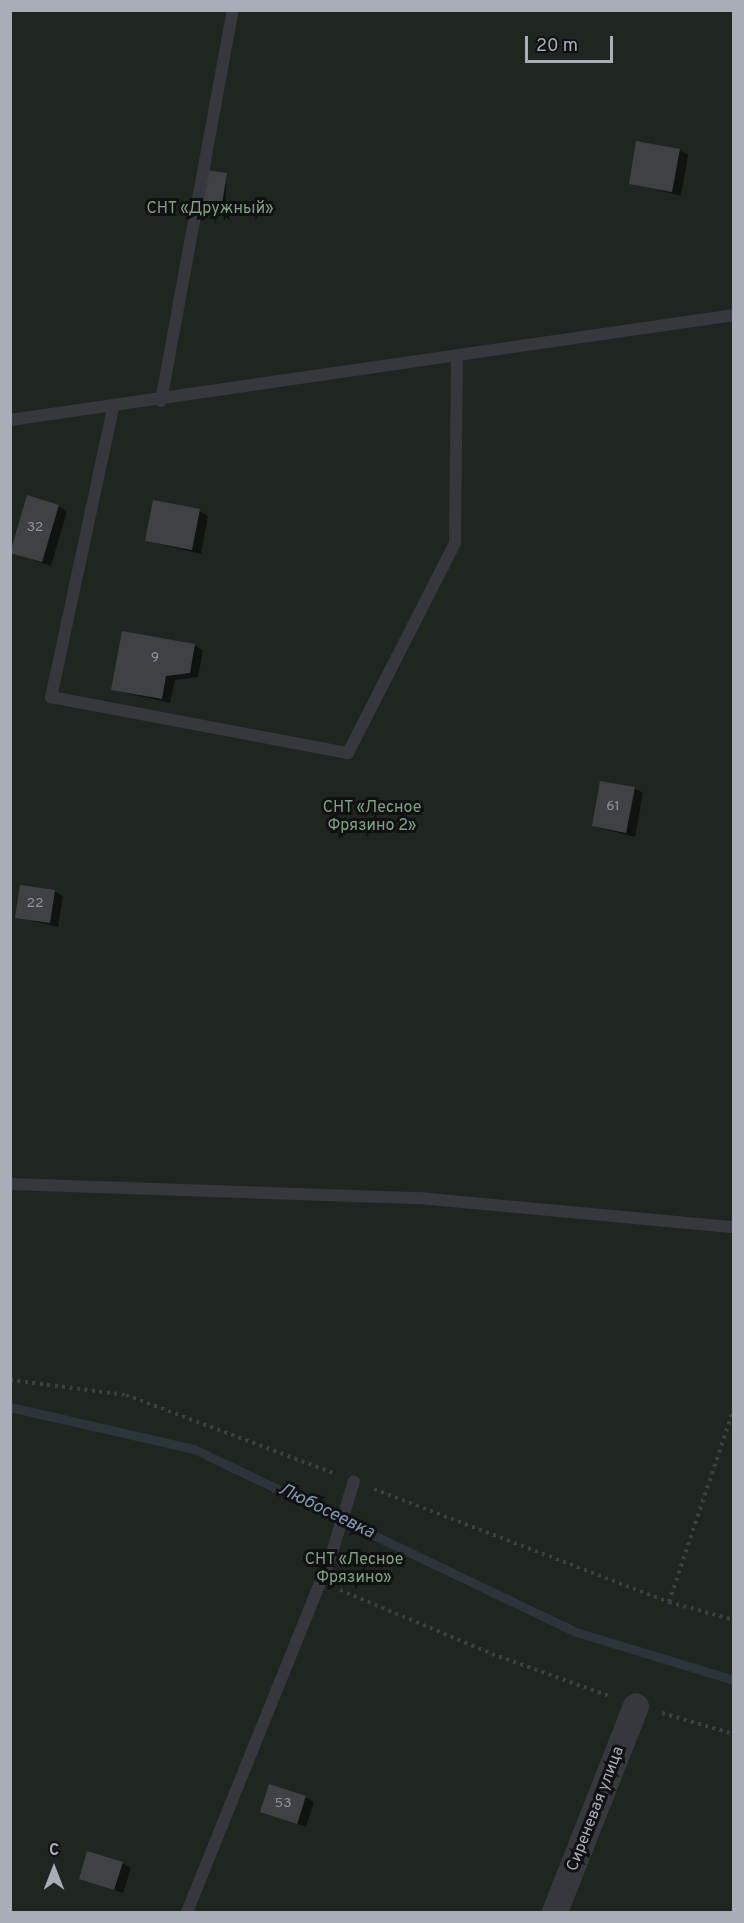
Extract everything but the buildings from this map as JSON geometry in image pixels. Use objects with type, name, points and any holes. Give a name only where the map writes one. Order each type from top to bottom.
[{"type":"street","name":"Сиреневая улица","points":[[555,1912],[636,1706]]},
{"type":"lane","points":[[161,401],[233,10]]},
{"type":"lane","points":[[10,420],[113,408],[734,315]]},
{"type":"lane","points":[[113,408],[51,697],[348,753],[454,543],[457,356]]},
{"type":"lane","points":[[10,1184],[419,1198],[734,1227]]},
{"type":"lane","points":[[187,1912],[331,1556],[354,1481]]},
{"type":"path","points":[[669,1602],[734,1408]]},
{"type":"path","points":[[321,1581],[492,1654],[636,1706],[734,1734]]},
{"type":"green space","points":[[11,11],[733,11],[733,1912],[11,1912]]},
{"type":"waterway","name":"Любосеевка","points":[[10,1407],[194,1449],[576,1632],[734,1680]]},
{"type":"park label","name":"СНТ «Дружный»","points":[[210,209]]},
{"type":"park label","name":"СНТ «Лесное Фрязино 2»","points":[[372,817]]},
{"type":"park label","name":"СНТ «Лесное Фрязино»","points":[[354,1569]]}]
